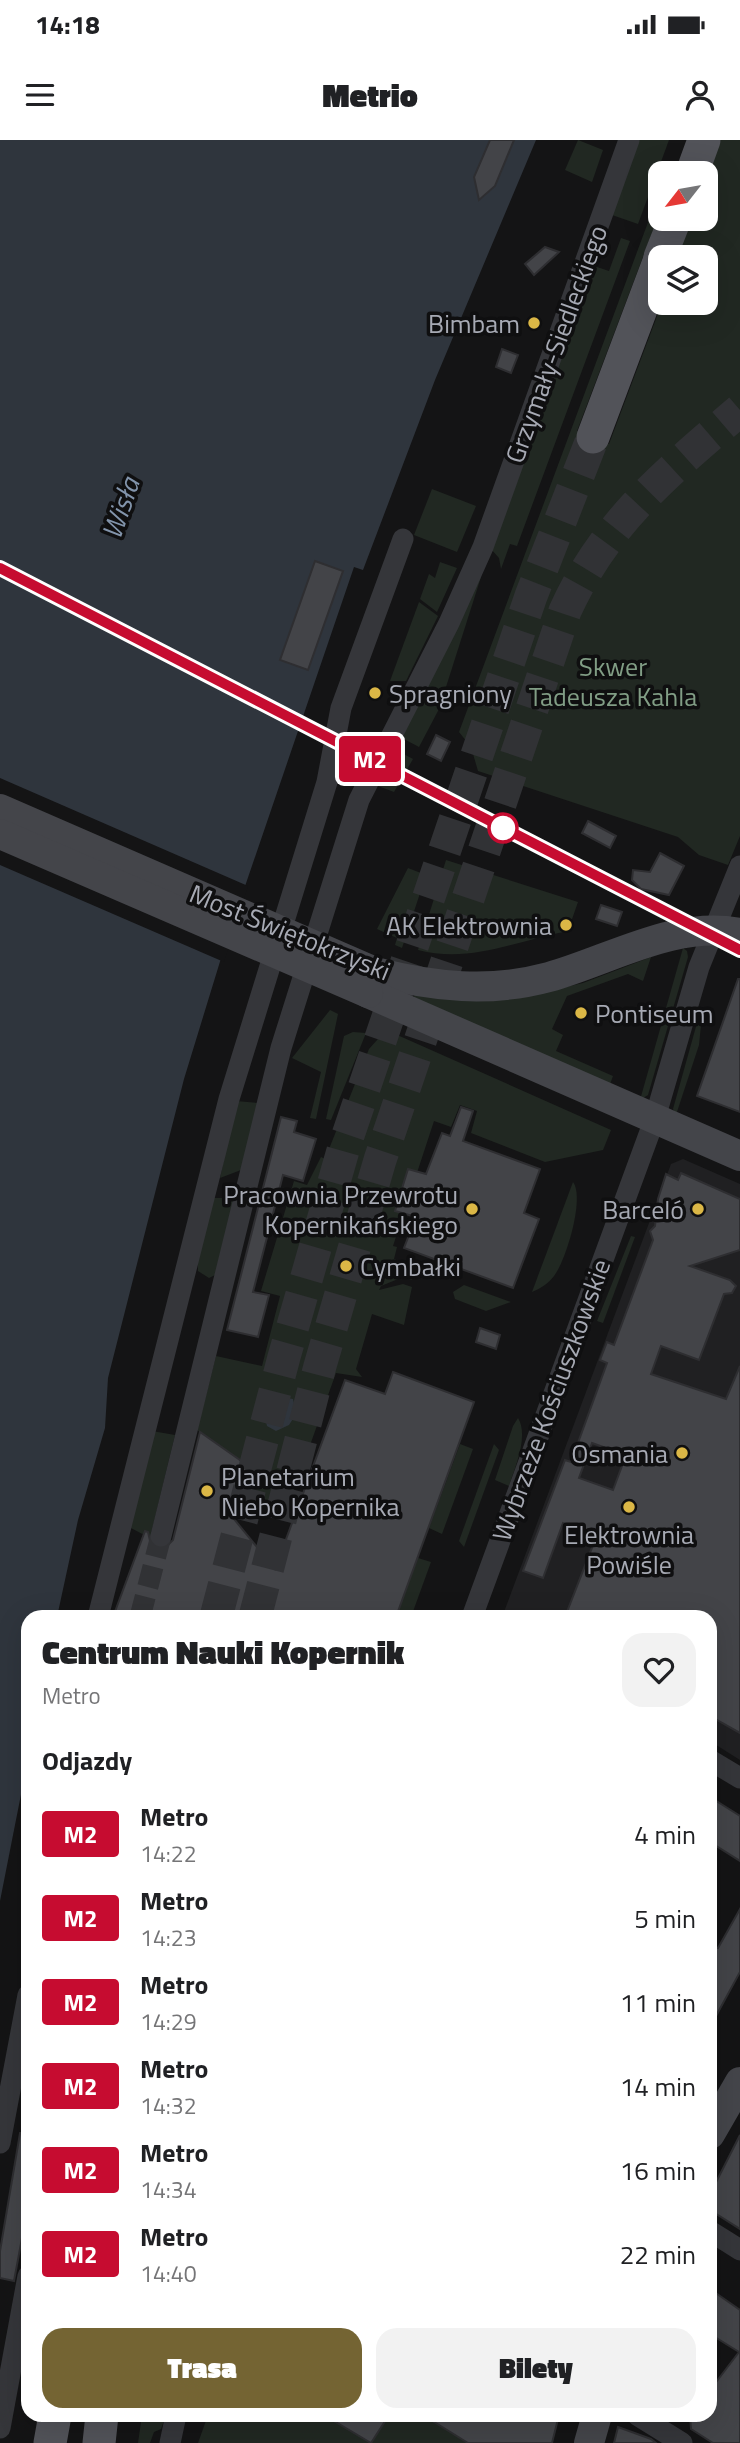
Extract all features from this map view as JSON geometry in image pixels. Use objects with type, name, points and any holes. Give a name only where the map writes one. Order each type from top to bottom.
[{"type":"main road","points":[[696,161],[704,140]]},
{"type":"main road","points":[[593,437],[648,290]]},
{"type":"main road","points":[[50,2443],[54,2422]]},
{"type":"main road","points":[[99,2443],[101,2422]]},
{"type":"street","name":"Grzymały-Siedleckiego","points":[[161,1536],[265,1108],[296,993],[359,800],[449,623],[482,547],[629,140]]},
{"type":"street","points":[[100,1610],[190,1242],[276,941],[327,782],[341,708],[403,539]]},
{"type":"street","name":"Most Świętokrzyski","points":[[0,809],[740,1156]]},
{"type":"street","name":"Most Świętokrzyski","points":[[0,834],[372,982],[450,987],[510,985],[550,976],[639,945],[727,932]]},
{"type":"street","name":"Wybrzeże Kościuszkowskie","points":[[477,1610],[655,1118],[684,1014],[727,932],[740,866]]},
{"type":"street","points":[[717,1764],[740,1778]]},
{"type":"street","points":[[0,2143],[21,2032]]},
{"type":"street","points":[[717,2122],[740,2082]]},
{"type":"street","points":[[717,2235],[740,2250]]},
{"type":"street","points":[[0,2428],[21,2314]]},
{"type":"street","points":[[170,2443],[174,2422]]},
{"type":"street","points":[[589,2443],[595,2422]]},
{"type":"street","points":[[648,2422],[682,2443]]},
{"type":"shaded area","name":"Elektrownia Powiśle","points":[[683,1159],[740,1184],[740,1760],[717,1746],[717,1610],[505,1610],[671,1164]]},
{"type":"green space","points":[[578,140],[603,150],[592,182],[565,170]]},
{"type":"green space","points":[[638,140],[669,140],[661,161],[648,161],[648,197],[638,224],[612,215]]},
{"type":"green space","name":"Skwer Tadeusza Kahla","points":[[720,140],[740,140],[740,836],[728,865],[699,855],[678,837],[478,771],[471,747],[459,732],[648,222],[648,231],[653,231],[577,431],[609,444],[657,315],[718,315],[718,245],[682,245],[686,231],[718,231],[718,161],[712,161]]},
{"type":"green space","points":[[621,238],[630,241],[517,546],[510,544],[501,569],[499,558],[491,549],[594,266],[609,271]]},
{"type":"green space","points":[[432,489],[476,506],[457,552],[414,535]]},
{"type":"green space","points":[[440,562],[457,568],[437,612],[420,599],[429,574],[435,578]]},
{"type":"green space","points":[[479,576],[481,577],[439,709],[419,747],[402,738]]},
{"type":"green space","points":[[419,602],[438,616],[406,681],[390,681]]},
{"type":"green space","points":[[396,750],[413,759],[394,792],[378,786]]},
{"type":"green space","points":[[446,860],[578,902],[571,922],[566,920],[564,927],[568,931],[476,953],[438,954],[418,950]]},
{"type":"green space","points":[[408,868],[426,875],[402,948],[395,945],[397,938],[377,929]]},
{"type":"green space","points":[[683,948],[688,957],[648,1095],[640,1100]]},
{"type":"green space","points":[[651,957],[643,981],[628,974],[567,996],[552,1029],[563,1035],[556,1051],[613,1076],[609,1087],[413,1001],[415,993],[531,995],[583,983]]},
{"type":"green space","points":[[330,1010],[338,1014],[316,1119],[310,1118],[321,1072],[292,1058]]},
{"type":"green space","points":[[697,1023],[701,1025],[699,1045],[676,1115],[673,1109]]},
{"type":"green space","points":[[386,1030],[611,1130],[603,1150],[545,1162],[471,1133],[477,1111],[460,1105],[451,1127],[434,1121],[393,1246],[397,1247],[394,1259],[415,1267],[412,1280],[403,1277],[381,1286],[379,1290],[403,1284],[412,1287],[404,1325],[372,1314],[356,1369],[362,1377],[336,1373],[287,1509],[237,1497],[242,1462],[197,1430],[216,1356],[262,1366],[280,1296],[261,1291],[294,1181],[307,1185],[321,1157],[325,1159],[369,1049]]},
{"type":"green space","points":[[353,1032],[366,1033],[331,1120],[326,1119],[344,1036]]},
{"type":"green space","points":[[236,1101],[258,1103],[241,1170],[220,1178]]},
{"type":"green space","points":[[573,1182],[577,1201],[564,1257],[552,1279],[532,1292]]},
{"type":"green space","points":[[211,1198],[234,1198],[215,1275],[209,1278],[198,1271],[197,1245]]},
{"type":"green space","points":[[631,1236],[635,1237],[603,1323],[597,1321]]},
{"type":"green space","points":[[464,1285],[511,1302],[486,1311],[455,1299],[453,1292]]},
{"type":"green space","points":[[518,1418],[522,1442],[509,1486],[495,1480]]},
{"type":"green space","points":[[152,1431],[175,1435],[150,1538],[129,1527]]},
{"type":"green space","points":[[460,1444],[473,1449],[442,1534],[429,1528]]},
{"type":"green space","points":[[494,1444],[499,1450],[464,1547],[459,1541]]},
{"type":"green space","points":[[418,1558],[431,1562],[414,1610],[399,1610]]},
{"type":"green space","points":[[141,2422],[164,2422],[161,2429],[154,2432],[150,2443],[138,2443]]},
{"type":"green space","points":[[206,2422],[434,2422],[467,2443],[198,2443]]},
{"type":"water","name":"Wisła","points":[[0,140],[536,140],[435,380],[363,570],[354,567],[226,942],[184,1079],[108,1378],[105,1428],[78,1520],[59,1610],[21,1610],[21,1794],[0,1901]]},
{"type":"water","points":[[280,1397],[293,1399],[296,1414],[289,1425],[276,1431],[267,1426],[266,1412]]},
{"type":"pier","points":[[0,778],[248,886],[224,962],[0,865]]},
{"type":"building","points":[[490,140],[514,140],[495,186],[479,200],[474,177]]},
{"type":"building","points":[[545,247],[559,252],[534,275],[525,264]]},
{"type":"building","points":[[502,349],[518,355],[511,373],[496,367]]},
{"type":"building","points":[[315,561],[343,571],[308,670],[280,660]]},
{"type":"building","points":[[436,735],[450,742],[441,761],[427,754]]},
{"type":"building","points":[[588,821],[616,836],[610,848],[582,833]]},
{"type":"building","points":[[660,853],[684,866],[669,895],[641,889],[632,880],[633,870],[650,872]]},
{"type":"building","points":[[601,905],[622,912],[617,926],[596,919]]},
{"type":"building","points":[[740,979],[740,1112],[697,1096]]},
{"type":"building","name":"Pracownia Przewrotu Kopernikańskiego","points":[[461,1107],[473,1111],[463,1141],[540,1169],[524,1213],[539,1219],[513,1288],[404,1248],[416,1217],[395,1211],[408,1169],[426,1174],[442,1133],[450,1136]]},
{"type":"building","points":[[281,1117],[297,1121],[294,1132],[316,1139],[303,1181],[283,1175],[253,1292],[269,1295],[258,1337],[227,1330]]},
{"type":"building","name":"Elektrownia Powiśle","points":[[681,1173],[740,1199],[740,1250],[690,1266],[730,1280],[736,1286],[732,1293],[724,1294],[699,1360],[661,1346],[651,1374],[726,1399],[740,1366],[740,1733],[717,1720],[717,1610],[568,1610],[593,1545],[584,1542],[587,1533],[563,1523],[543,1578],[523,1571],[565,1460],[571,1462],[607,1363],[600,1360],[607,1342],[614,1345],[653,1240],[650,1231],[655,1226],[658,1199],[666,1174],[678,1180]],"holes":[[[592,1443],[626,1455],[613,1490],[579,1478]]]},
{"type":"building","points":[[480,1328],[500,1335],[496,1349],[476,1342]]},
{"type":"building","points":[[393,1372],[474,1402],[399,1610],[116,1610],[145,1531],[148,1532],[151,1545],[157,1548],[165,1548],[173,1540],[200,1432],[247,1465],[234,1519],[275,1569],[345,1380],[385,1394]]},
{"type":"building","points":[[717,1801],[740,1816],[740,1861],[717,1846]]},
{"type":"building","points":[[740,1909],[740,1972],[717,2014],[717,1948]]},
{"type":"building","points":[[21,2133],[21,2244],[14,2281],[0,2278],[0,2251]]},
{"type":"building","points":[[740,2135],[740,2229],[717,2214],[717,2180]]},
{"type":"building","points":[[717,2294],[740,2310],[740,2443],[713,2443],[691,2429],[690,2422],[717,2422],[717,2381],[739,2352],[717,2338]]},
{"type":"building","points":[[336,2422],[384,2422],[371,2443]]},
{"type":"building","points":[[434,2422],[557,2422],[552,2443],[468,2443]]},
{"type":"building","points":[[618,2427],[651,2439],[656,2443],[614,2443]]},
{"type":"tunnel","points":[[257,1610],[320,1366],[380,1160],[565,611],[581,579],[619,524],[663,478],[740,410]]},
{"type":"tunnel","points":[[218,1610],[284,1357],[344,1147],[531,596],[593,437]]},
{"type":"tunnel","points":[[142,1610],[161,1536]]},
{"type":"metro line","name":"M2","points":[[0,568],[740,950]]},
{"type":"place","name":"Bimbam","points":[[534,323]]},
{"type":"place","name":"Spragniony","points":[[375,693]]},
{"type":"place","name":"AK Elektrownia","points":[[566,925]]},
{"type":"place","name":"Pontiseum","points":[[581,1013]]},
{"type":"place","name":"Pracownia Przewrotu Kopernikańskiego","points":[[472,1209]]},
{"type":"place","name":"Barceló","points":[[698,1209]]},
{"type":"place","name":"Cymbałki","points":[[346,1266]]},
{"type":"place","name":"Osmania","points":[[682,1453]]},
{"type":"place","name":"Planetarium Niebo Kopernika","points":[[207,1491]]},
{"type":"place","name":"Elektrownia Powiśle","points":[[629,1507]]}]
